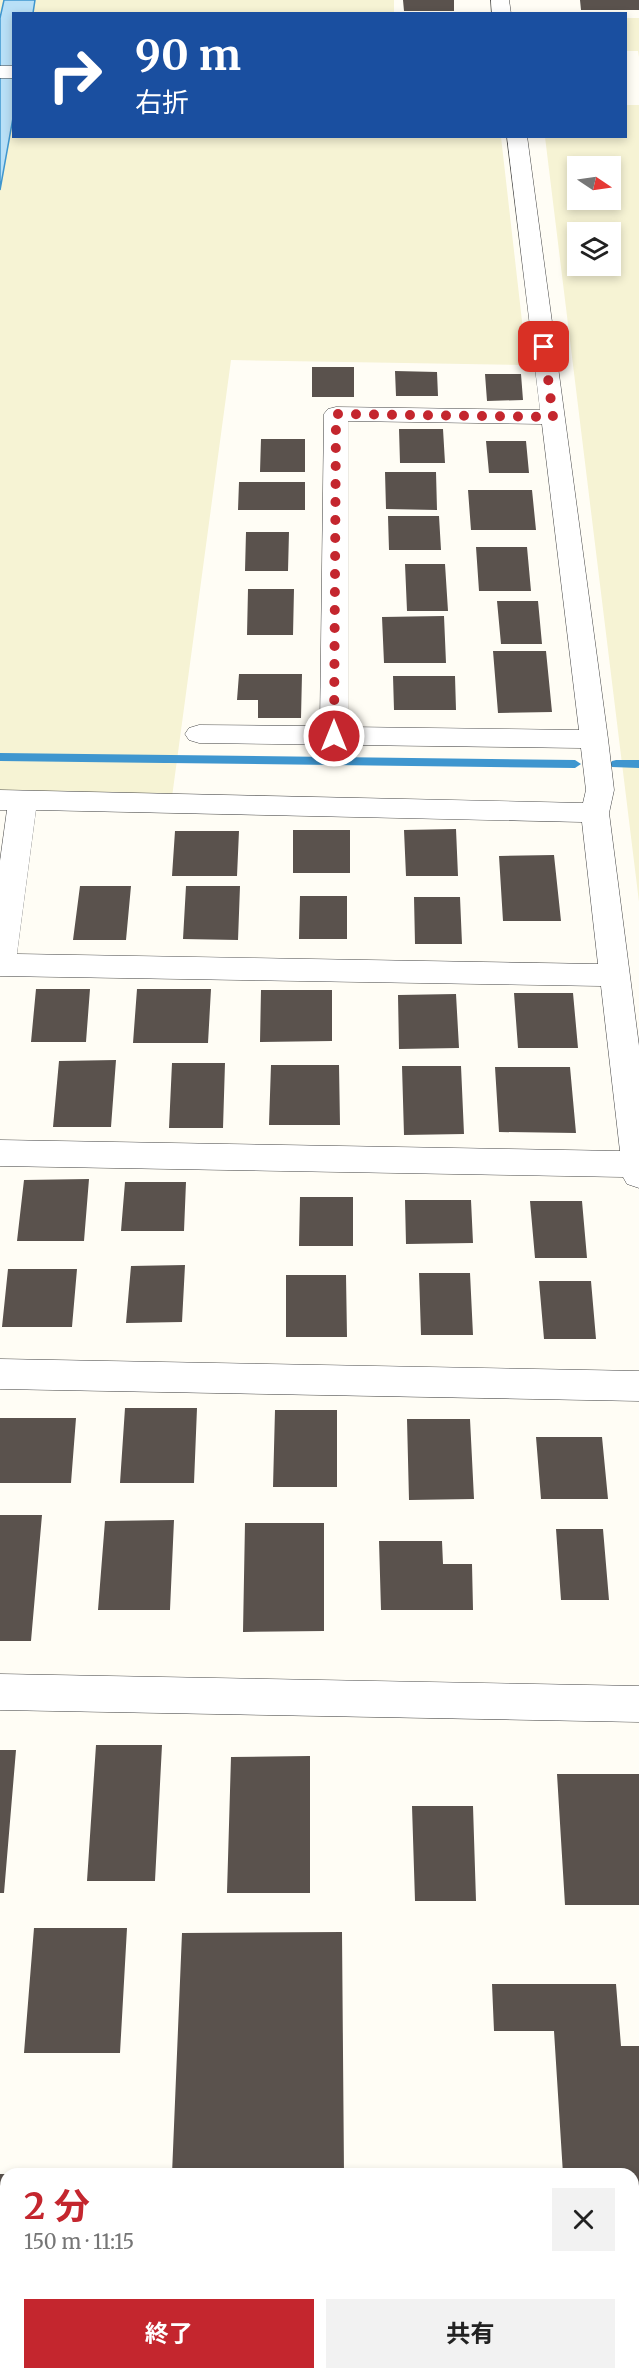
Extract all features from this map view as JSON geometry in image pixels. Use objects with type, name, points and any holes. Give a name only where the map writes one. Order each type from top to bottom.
[{"type":"street","points":[[0,1153],[638,1169],[595,813],[600,790],[517,138]]},
{"type":"street","points":[[334,736],[336,414],[553,417]]},
{"type":"street","points":[[199,734],[594,739]]},
{"type":"street","points":[[595,813],[11,800],[0,966],[615,975]]},
{"type":"street","points":[[0,1374],[639,1386]]},
{"type":"street","points":[[0,1692],[639,1704]]},
{"type":"shaded area","points":[[0,0],[394,0],[394,12],[12,12],[12,138],[501,138],[527,365],[231,360],[172,797],[0,791]]},
{"type":"shaded area","points":[[627,18],[639,18],[639,57],[638,51],[627,51]]},
{"type":"shaded area","points":[[627,105],[639,105],[639,902],[545,138],[627,138]]},
{"type":"water","points":[[4,0],[35,0],[33,12],[12,12],[12,124],[0,190],[0,18]]},
{"type":"building","points":[[403,0],[454,0],[454,11],[404,11]]},
{"type":"building","points":[[580,0],[639,0],[639,10],[581,10]]},
{"type":"building","points":[[312,367],[354,367],[354,397],[312,397]]},
{"type":"building","points":[[395,371],[437,372],[438,396],[396,396]]},
{"type":"building","points":[[485,374],[521,374],[523,400],[487,401]]},
{"type":"building","points":[[399,429],[443,429],[445,463],[400,463]]},
{"type":"building","points":[[261,439],[305,439],[305,472],[260,472]]},
{"type":"building","points":[[486,441],[526,441],[529,473],[489,473]]},
{"type":"building","points":[[385,472],[436,472],[437,510],[386,509]]},
{"type":"building","points":[[239,482],[305,482],[305,510],[238,510]]},
{"type":"building","points":[[468,490],[532,490],[536,530],[471,530]]},
{"type":"building","points":[[388,516],[439,516],[441,550],[389,550]]},
{"type":"building","points":[[246,532],[289,532],[288,571],[245,571]]},
{"type":"building","points":[[476,547],[527,547],[531,591],[479,591]]},
{"type":"building","points":[[405,564],[445,564],[448,611],[407,611]]},
{"type":"building","points":[[248,589],[294,589],[293,635],[247,635]]},
{"type":"building","points":[[497,601],[538,601],[542,644],[501,644]]},
{"type":"building","points":[[444,616],[446,663],[384,663],[382,617]]},
{"type":"building","points":[[493,651],[546,651],[552,712],[498,713]]},
{"type":"building","points":[[239,674],[302,674],[301,718],[258,718],[258,700],[237,700]]},
{"type":"building","points":[[393,676],[455,676],[456,710],[394,710]]},
{"type":"building","points":[[456,829],[458,876],[406,876],[404,830]]},
{"type":"building","points":[[293,830],[350,830],[350,873],[293,873]]},
{"type":"building","points":[[175,831],[239,831],[237,876],[172,876]]},
{"type":"building","points":[[554,855],[561,921],[503,921],[499,856]]},
{"type":"building","points":[[80,886],[131,886],[126,940],[73,940]]},
{"type":"building","points":[[186,886],[240,886],[238,940],[183,939]]},
{"type":"building","points":[[300,896],[347,896],[347,939],[299,939]]},
{"type":"building","points":[[414,897],[460,897],[462,944],[415,944]]},
{"type":"building","points":[[36,989],[90,989],[86,1042],[31,1042]]},
{"type":"building","points":[[137,989],[211,989],[208,1043],[133,1043]]},
{"type":"building","points":[[261,990],[332,990],[332,1041],[260,1042]]},
{"type":"building","points":[[514,993],[573,993],[578,1048],[518,1048]]},
{"type":"building","points":[[456,994],[459,1048],[399,1049],[398,995]]},
{"type":"building","points":[[116,1060],[111,1127],[53,1127],[59,1061]]},
{"type":"building","points":[[172,1063],[225,1063],[223,1128],[169,1128]]},
{"type":"building","points":[[271,1065],[339,1065],[340,1125],[269,1125]]},
{"type":"building","points":[[402,1066],[461,1066],[464,1134],[404,1135]]},
{"type":"building","points":[[495,1067],[570,1067],[576,1133],[499,1132]]},
{"type":"building","points":[[89,1179],[84,1241],[17,1241],[24,1180]]},
{"type":"building","points":[[125,1182],[186,1182],[184,1231],[121,1231]]},
{"type":"building","points":[[300,1197],[353,1197],[353,1246],[299,1246]]},
{"type":"building","points":[[405,1200],[471,1200],[473,1243],[406,1244]]},
{"type":"building","points":[[530,1201],[582,1201],[587,1258],[535,1258]]},
{"type":"building","points":[[185,1265],[182,1322],[126,1323],[131,1266]]},
{"type":"building","points":[[8,1269],[77,1269],[72,1327],[2,1327]]},
{"type":"building","points":[[419,1273],[470,1273],[473,1335],[421,1335]]},
{"type":"building","points":[[286,1275],[346,1275],[347,1337],[286,1337]]},
{"type":"building","points":[[539,1281],[591,1281],[596,1339],[544,1339]]},
{"type":"building","points":[[125,1408],[197,1408],[194,1483],[120,1483]]},
{"type":"building","points":[[275,1410],[337,1410],[337,1487],[273,1487]]},
{"type":"building","points":[[0,1418],[76,1418],[71,1483],[0,1483]]},
{"type":"building","points":[[407,1419],[470,1419],[474,1499],[409,1500]]},
{"type":"building","points":[[536,1437],[602,1437],[608,1499],[541,1499]]},
{"type":"building","points":[[0,1515],[42,1515],[31,1641],[0,1641]]},
{"type":"building","points":[[174,1520],[170,1610],[98,1610],[105,1521]]},
{"type":"building","points":[[245,1523],[324,1523],[324,1631],[243,1632]]},
{"type":"building","points":[[556,1529],[603,1529],[609,1600],[561,1600]]},
{"type":"building","points":[[379,1541],[442,1541],[443,1564],[472,1564],[473,1610],[381,1610]]},
{"type":"building","points":[[96,1745],[162,1745],[155,1881],[87,1881]]},
{"type":"building","points":[[0,1750],[16,1750],[4,1893],[0,1893]]},
{"type":"building","points":[[310,1756],[310,1893],[227,1893],[231,1757]]},
{"type":"building","points":[[557,1774],[639,1774],[639,1905],[565,1905]]},
{"type":"building","points":[[412,1806],[473,1806],[476,1901],[415,1901]]},
{"type":"building","points":[[34,1928],[127,1928],[120,2053],[24,2053]]},
{"type":"building","points":[[342,1932],[344,2168],[172,2168],[182,1933]]},
{"type":"building","points":[[492,1984],[616,1984],[621,2046],[639,2046],[639,2168],[563,2168],[554,2031],[494,2031]]},
{"type":"waterway","points":[[0,757],[575,764]]},
{"type":"waterway","points":[[616,764],[639,764]]},
{"type":"route","points":[[334,736],[336,414],[553,417],[544,347]]}]
